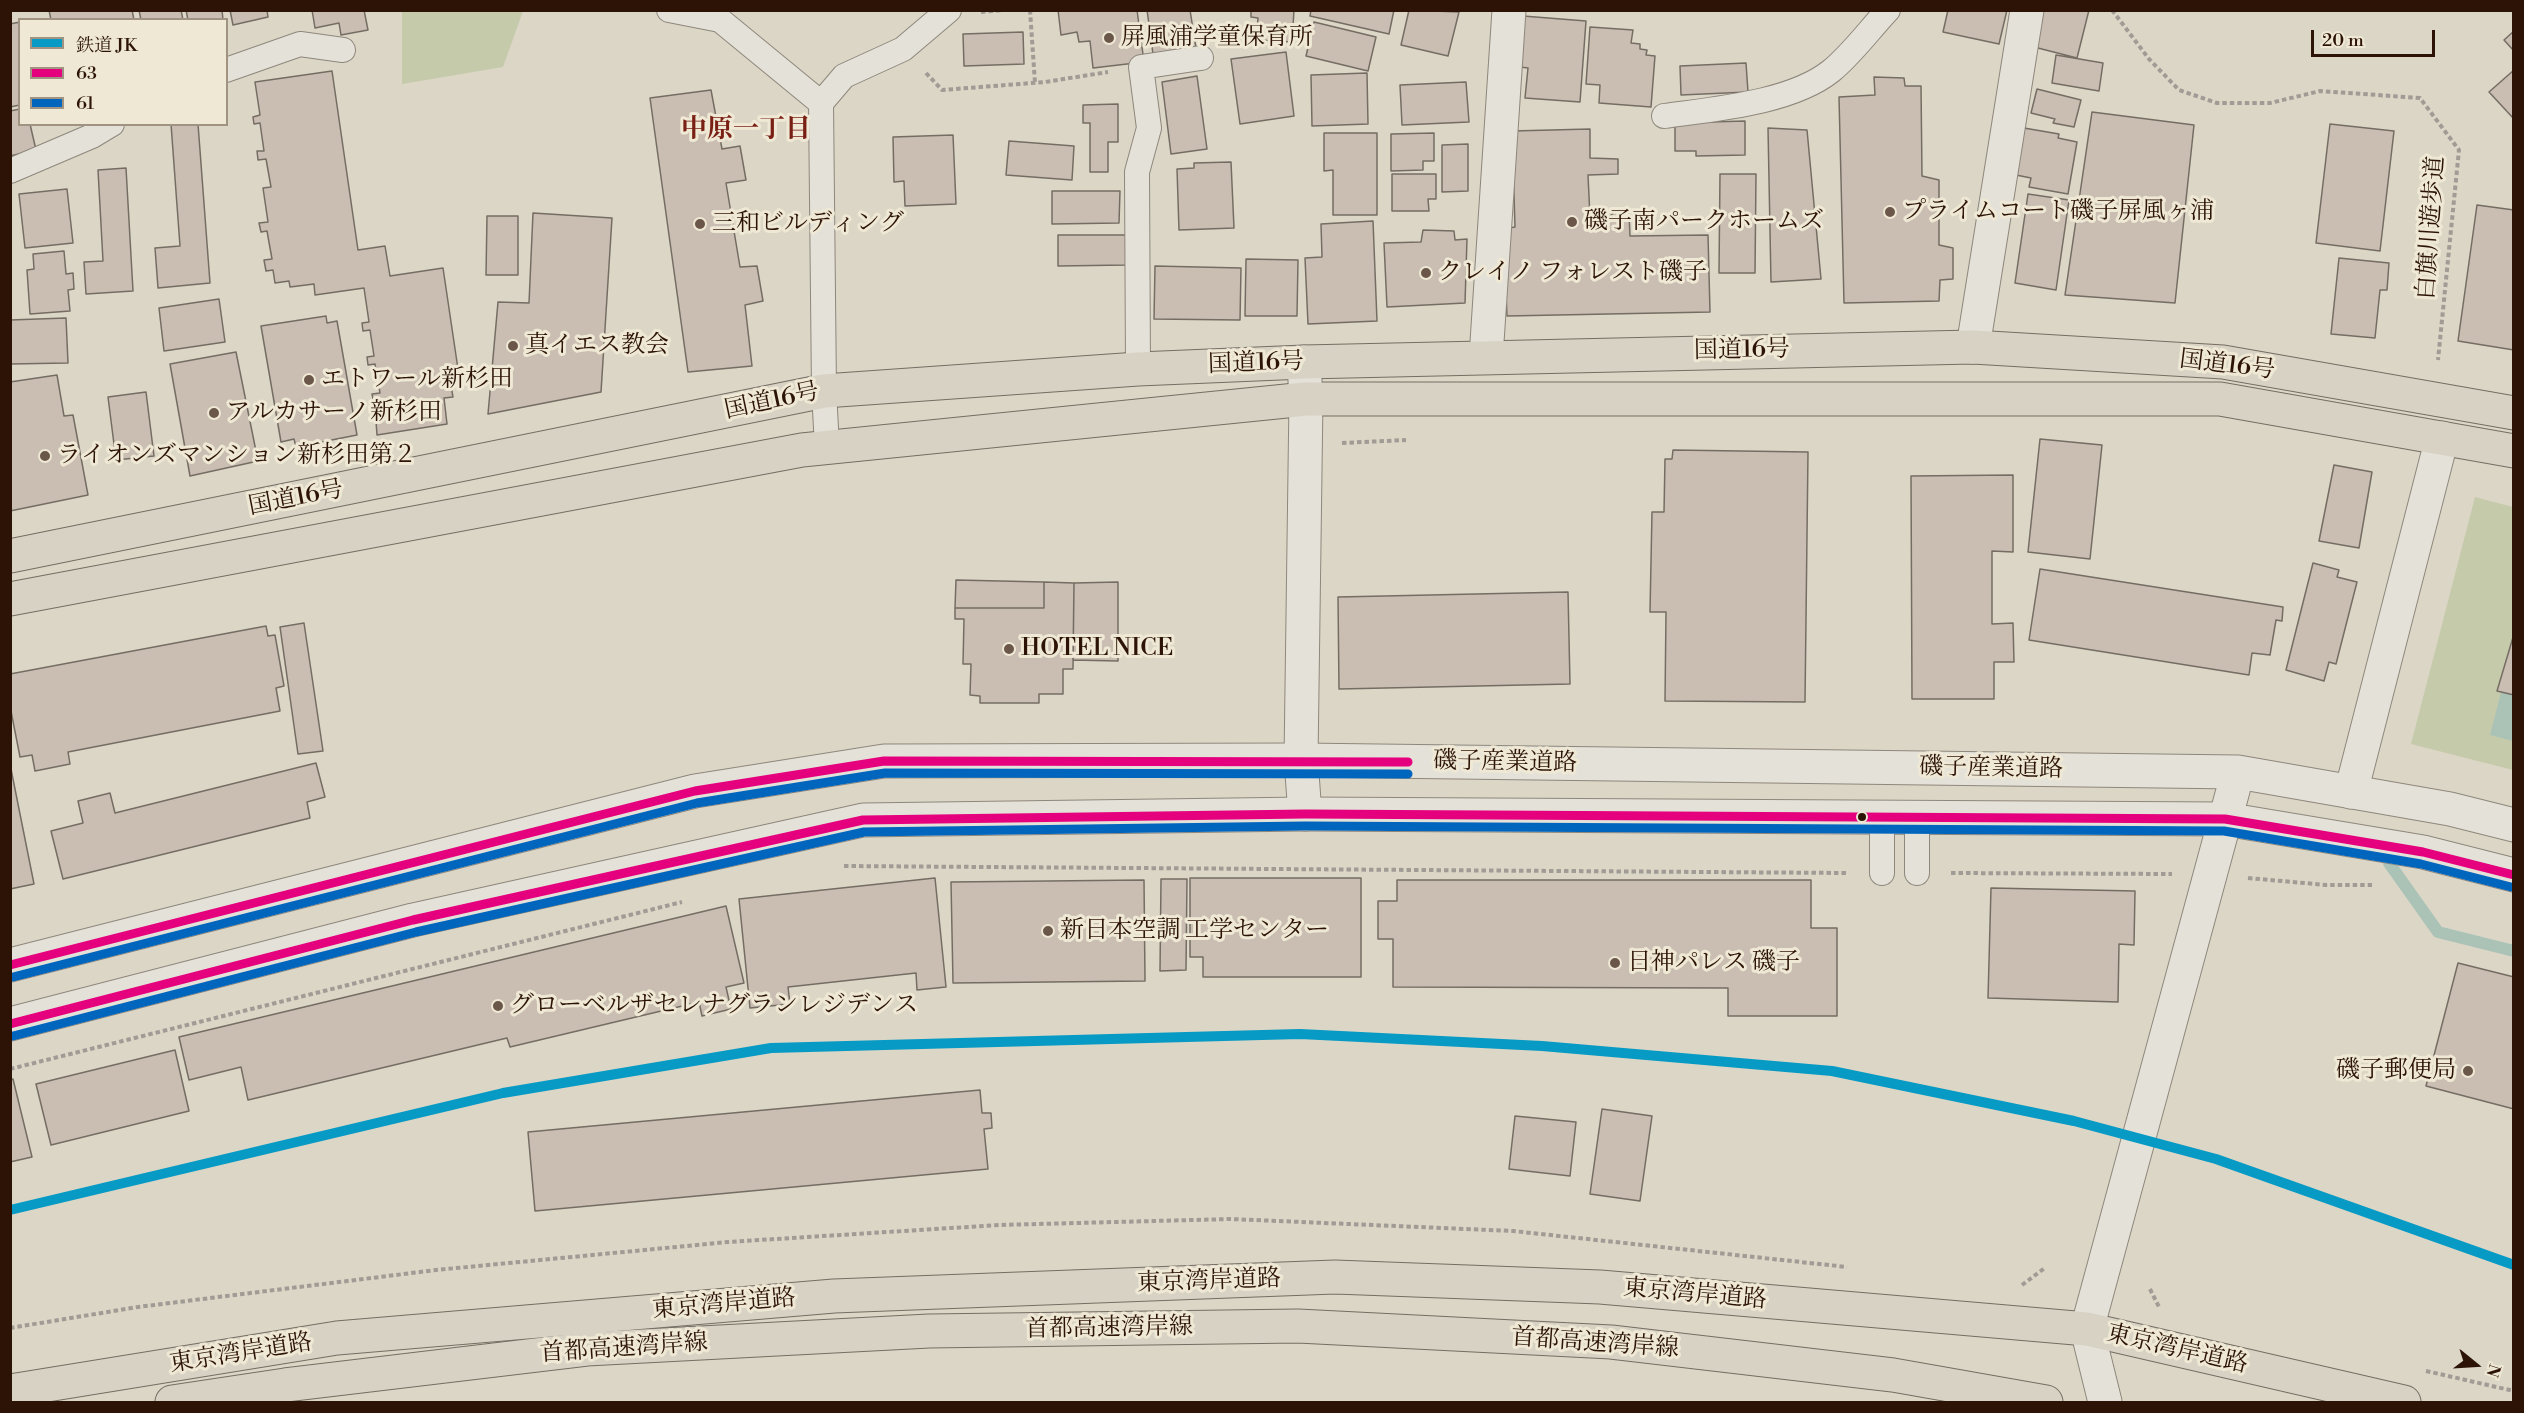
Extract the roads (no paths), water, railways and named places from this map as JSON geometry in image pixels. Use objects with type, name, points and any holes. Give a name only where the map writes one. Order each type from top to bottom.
[{"type":"highway","name":"国道16号","points":[[10,556],[824,391],[1138,369],[1486,357],[1973,347],[2223,362],[2514,413]]},
{"type":"highway","name":"国道16号","points":[[10,599],[827,447],[1306,399],[2220,399],[2514,450]]},
{"type":"highway","name":"東京湾岸道路","points":[[10,1391],[325,1340],[372,1335],[834,1296],[1335,1277],[1600,1287],[2087,1329],[2404,1402]]},
{"type":"highway","name":"首都高速湾岸線","points":[[172,1402],[285,1385],[587,1349],[928,1331],[1298,1326],[1611,1342],[1893,1376],[2046,1402]]},
{"type":"street","points":[[1486,357],[1509,10]]},
{"type":"street","points":[[1973,347],[2027,10]]},
{"type":"street","points":[[1304,362],[1306,399],[1301,760],[1305,814]]},
{"type":"street","points":[[2351,792],[2442,438]]},
{"type":"street","name":"磯子産業道路","points":[[10,965],[695,791],[872,763],[1301,760],[2238,772],[2450,809],[2514,825]]},
{"type":"street","points":[[2105,1402],[2087,1329],[2238,772]]},
{"type":"street","name":"磯子産業道路","points":[[10,1024],[413,920],[863,820],[1305,814],[2224,819],[2423,852],[2514,875]]},
{"type":"lane","points":[[669,10],[720,20],[821,103]]},
{"type":"lane","points":[[827,447],[824,391],[821,103],[844,76],[903,49],[949,10]]},
{"type":"lane","points":[[1664,116],[1737,106],[1794,91],[1831,71],[1888,10]]},
{"type":"lane","points":[[228,69],[300,44],[343,50]]},
{"type":"lane","points":[[1138,369],[1137,172],[1149,128],[1141,67],[1201,58]]},
{"type":"lane","points":[[10,171],[92,136],[109,126]]},
{"type":"lane","points":[[1882,817],[1882,873]]},
{"type":"lane","points":[[1917,817],[1917,873]]},
{"type":"waterway","points":[[2389,863],[2438,932],[2514,951]]},
{"type":"rail line","name":"JK","points":[[10,1210],[503,1093],[771,1048],[1300,1034],[1542,1046],[1832,1071],[2074,1121],[2216,1159],[2514,1265]]},
{"type":"place","name":"屏風浦学童保育所","points":[[1109,38]]},
{"type":"place","name":"プライムコート磯子屏風ヶ浦","points":[[1890,212]]},
{"type":"place","name":"磯子南パークホームズ","points":[[1572,222]]},
{"type":"place","name":"三和ビルディング","points":[[700,224]]},
{"type":"place","name":"クレイノ フォレスト磯子","points":[[1426,273]]},
{"type":"place","name":"真イエス教会","points":[[513,346]]},
{"type":"place","name":"エトワール新杉田","points":[[309,380]]},
{"type":"place","name":"アルカサーノ新杉田","points":[[214,413]]},
{"type":"place","name":"ライオンズマンション新杉田第２","points":[[45,456]]},
{"type":"place","name":"HOTEL NICE","points":[[1009,649]]},
{"type":"place","name":"新日本空調 工学センター","points":[[1048,931]]},
{"type":"place","name":"日神パレス 磯子","points":[[1615,963]]},
{"type":"place","name":"グローベルザセレナグランレジデンス","points":[[498,1006]]},
{"type":"place","name":"磯子郵便局","points":[[2468,1071]]},
{"type":"district","name":"中原一丁目","points":[[746,131]]}]
